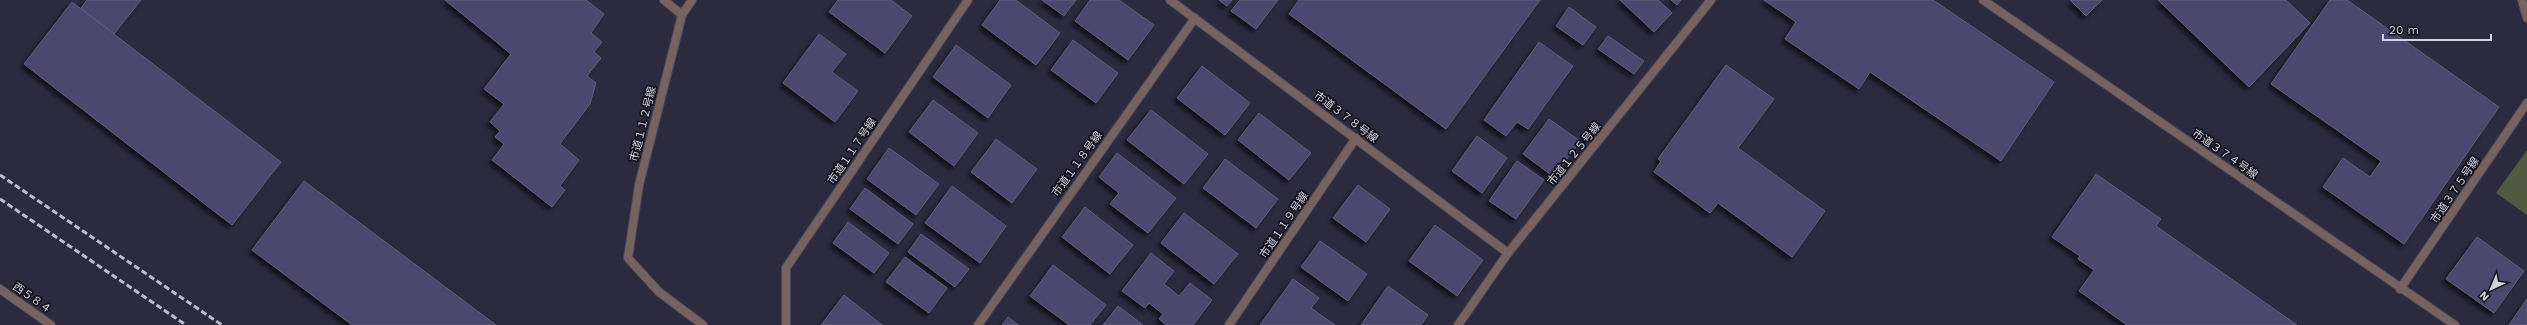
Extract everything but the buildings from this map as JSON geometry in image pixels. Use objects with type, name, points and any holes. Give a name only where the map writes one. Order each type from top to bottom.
[{"type":"street","points":[[664,0],[682,15]]},
{"type":"street","points":[[672,0],[682,15]]},
{"type":"street","name":"市道１１２号線","points":[[692,0],[682,15],[639,185],[628,258],[659,292],[703,325]]},
{"type":"street","name":"市道１１７号線","points":[[786,325],[786,268],[968,0]]},
{"type":"street","name":"市道３７８号線","points":[[1170,0],[1508,253]]},
{"type":"street","name":"市道１２５号線","points":[[1458,325],[1508,253],[1711,0]]},
{"type":"street","name":"市道３７４号線","points":[[1983,0],[2400,289],[2455,325]]},
{"type":"street","points":[[2522,0],[2527,18]]},
{"type":"street","name":"市道１１８号線","points":[[978,325],[1195,18]]},
{"type":"street","name":"市道３７５号線","points":[[2400,289],[2527,103]]},
{"type":"street","name":"市道１１９号線","points":[[1229,325],[1356,138]]},
{"type":"street","name":"西５８４","points":[[0,289],[51,325]]},
{"type":"green space","points":[[2527,150],[2527,215],[2496,193]]},
{"type":"railway","points":[[0,175],[222,325]]},
{"type":"railway","points":[[0,199],[186,325]]}]
